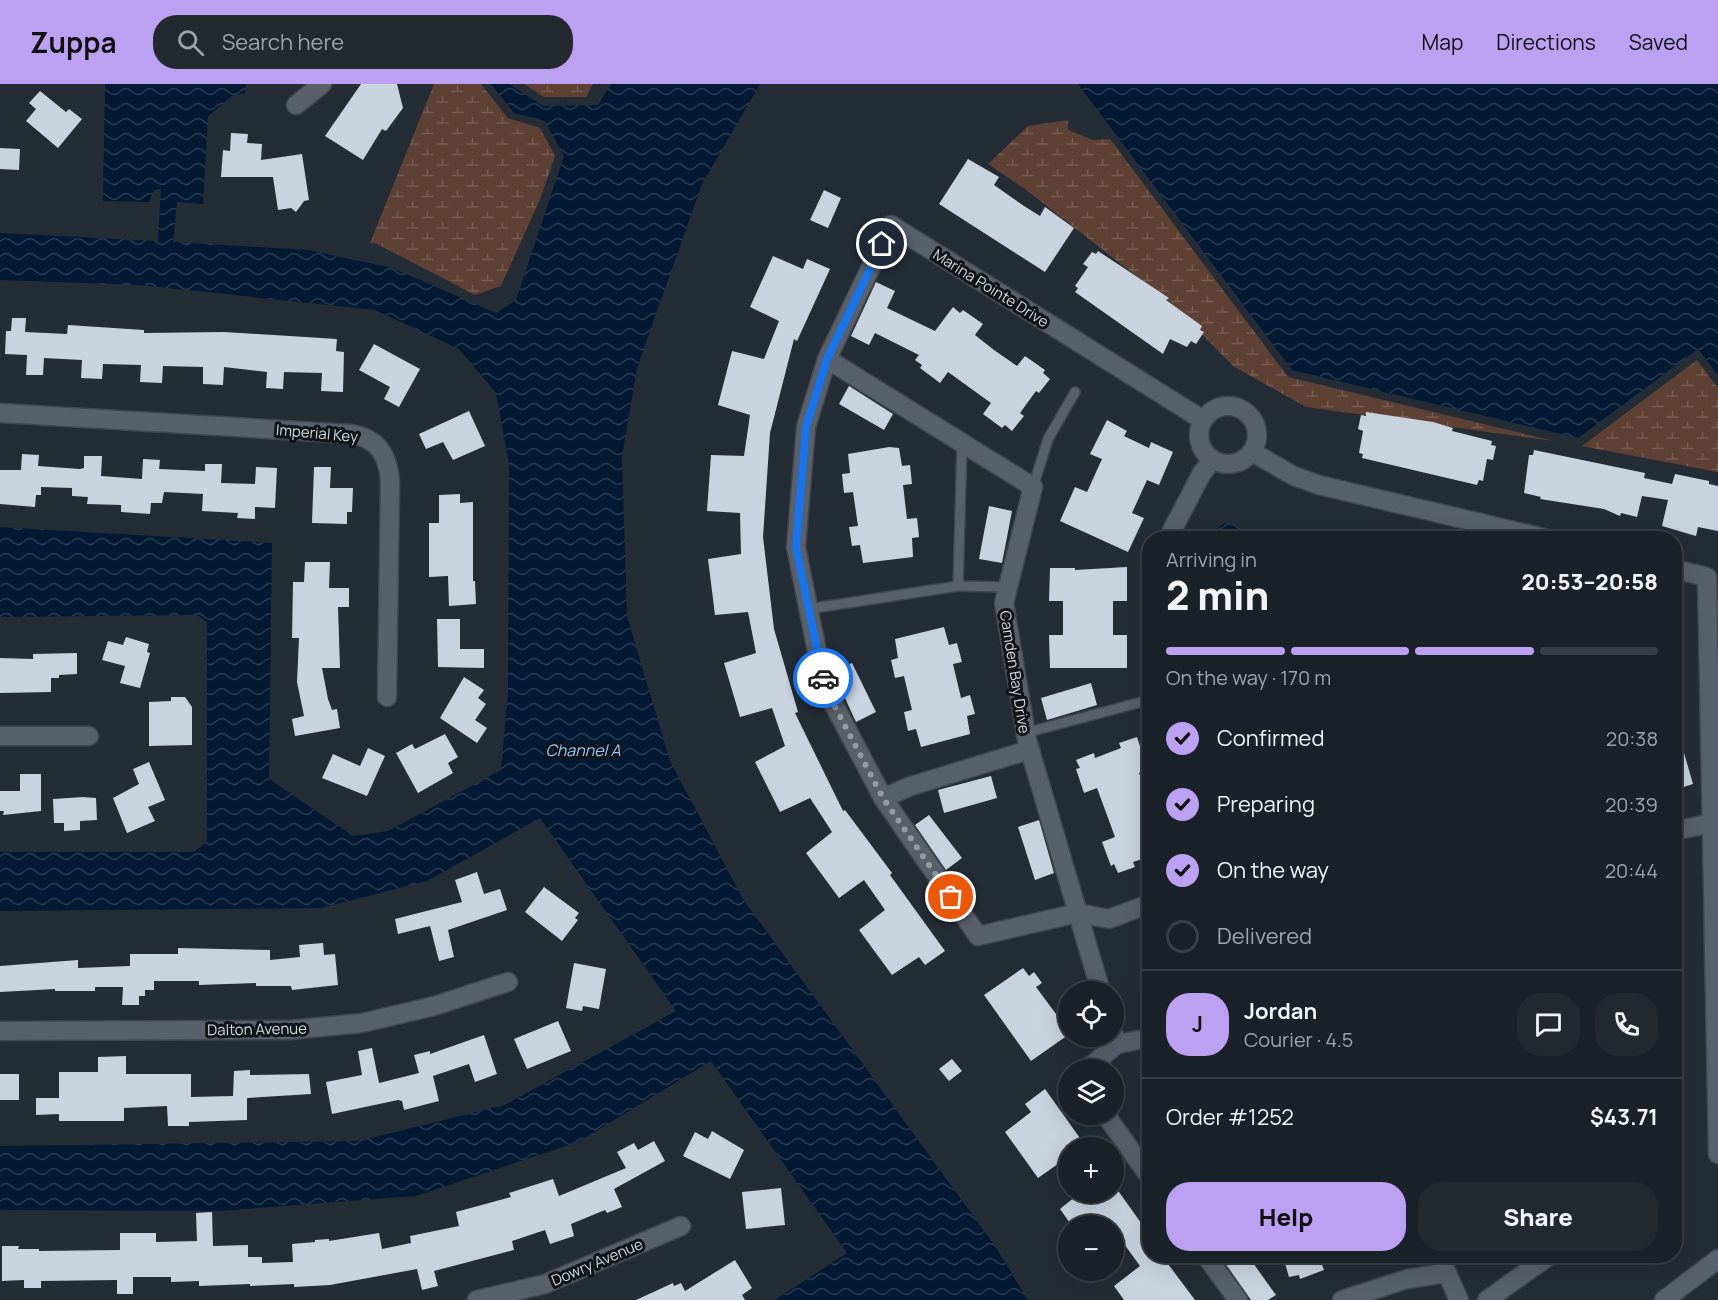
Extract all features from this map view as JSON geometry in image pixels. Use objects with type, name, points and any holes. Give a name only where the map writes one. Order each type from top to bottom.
[{"type":"street","points":[[296,105],[322,84]]},
{"type":"street","name":"Marina Pointe Drive","points":[[1078,913],[978,936],[883,798],[824,686],[808,609],[796,547],[806,427],[827,359],[891,225],[1203,420]]},
{"type":"street","points":[[827,359],[1033,488]]},
{"type":"street","points":[[1226,406],[1245,411],[1257,426],[1258,436],[1252,452],[1244,461],[1235,464],[1226,465],[1212,460],[1202,450],[1199,441],[1199,431],[1203,420],[1216,409],[1226,406]]},
{"type":"street","name":"Imperial Key","points":[[0,413],[351,434],[374,442],[384,455],[390,481],[387,698]]},
{"type":"street","points":[[1252,452],[1294,476],[1319,485],[1514,531]]},
{"type":"street","points":[[1172,531],[1202,473],[1212,460]]},
{"type":"street","name":"Camden Bay Drive","points":[[1033,488],[1004,603],[1027,741],[1078,913]]},
{"type":"street","points":[[1682,572],[1707,577],[1718,1154]]},
{"type":"street","points":[[0,736],[89,736]]},
{"type":"street","points":[[883,798],[1027,741]]},
{"type":"street","points":[[1682,829],[1712,823]]},
{"type":"street","points":[[1098,981],[1078,913],[1109,919],[1142,907]]},
{"type":"street","name":"Dalton Avenue","points":[[0,1031],[290,1030],[362,1023],[434,1006],[508,982]]},
{"type":"street","points":[[1124,1038],[1142,1038]]},
{"type":"street","points":[[1096,1059],[1107,1047]]},
{"type":"street","points":[[1113,1125],[1142,1166]]},
{"type":"street","name":"Dowry Avenue","points":[[477,1300],[545,1284],[681,1227]]},
{"type":"street","points":[[1664,1300],[1718,1259]]},
{"type":"street","points":[[1211,1263],[1238,1300]]},
{"type":"street","points":[[1442,1263],[1459,1300]]},
{"type":"street","points":[[1486,1300],[1539,1263]]},
{"type":"street","points":[[1342,1300],[1407,1280],[1447,1274]]},
{"type":"lane","points":[[1033,488],[1048,439],[1075,392]]},
{"type":"lane","points":[[958,586],[958,513],[962,443]]},
{"type":"lane","points":[[808,609],[958,586],[1008,587]]},
{"type":"lane","points":[[1027,741],[1142,702]]},
{"type":"green space","points":[[434,84],[481,84],[508,118],[540,128],[555,156],[541,197],[501,286],[475,295],[377,244],[370,243]]},
{"type":"green space","points":[[524,84],[593,84],[586,97],[544,97]]},
{"type":"green space","points":[[1068,120],[1068,130],[1093,140],[1110,139],[1288,377],[1554,441],[1306,407],[1233,366],[1172,304],[1025,189],[988,164],[1028,126]]},
{"type":"green space","points":[[1697,360],[1718,388],[1718,472],[1582,446]]},
{"type":"water","name":"Channel A","points":[[105,84],[246,84],[245,93],[232,96],[208,116],[203,204],[177,202],[173,242],[308,250],[392,268],[496,313],[516,300],[564,156],[545,121],[514,113],[491,84],[509,84],[543,106],[598,105],[611,84],[760,84],[702,184],[637,368],[622,457],[627,616],[670,761],[743,899],[995,1246],[1028,1300],[775,1300],[847,1253],[711,1061],[578,1142],[416,1196],[219,1211],[0,1210],[0,1146],[359,1141],[505,1105],[676,1011],[540,818],[427,881],[321,908],[0,911],[0,852],[194,852],[207,842],[207,622],[197,615],[0,617],[0,527],[272,543],[269,779],[353,836],[388,831],[501,770],[508,693],[509,464],[496,393],[459,349],[375,310],[140,285],[0,280],[0,233],[158,241],[161,189],[154,190],[149,202],[103,201]]},
{"type":"water","points":[[1078,84],[1718,84],[1718,375],[1698,349],[1578,438],[1292,370]]},
{"type":"water","points":[[1224,523],[1247,531],[1215,531]]},
{"type":"building","points":[[361,84],[397,84],[403,108],[386,131],[382,129],[363,160],[325,136]]},
{"type":"building","points":[[40,91],[66,112],[69,109],[82,119],[58,148],[26,121],[36,109],[29,103]]},
{"type":"building","points":[[231,133],[248,134],[247,143],[262,144],[261,160],[302,154],[309,200],[304,201],[296,212],[291,208],[278,210],[273,177],[221,177],[223,150],[230,151]]},
{"type":"building","points":[[0,148],[20,149],[19,170],[0,169]]},
{"type":"building","points":[[968,159],[999,177],[994,185],[1024,206],[1040,216],[1045,207],[1074,228],[1045,272],[939,204]]},
{"type":"building","points":[[824,190],[841,198],[828,228],[810,220]]},
{"type":"building","points":[[1098,251],[1169,298],[1166,300],[1202,326],[1200,330],[1204,332],[1196,344],[1191,341],[1187,347],[1170,339],[1163,354],[1075,292],[1078,288],[1075,286],[1088,267],[1083,264],[1092,252],[1096,254]]},
{"type":"building","points":[[773,256],[803,269],[807,259],[830,269],[797,341],[794,339],[770,433],[763,537],[774,629],[798,712],[795,713],[843,811],[845,810],[892,873],[890,875],[945,951],[925,965],[919,957],[892,975],[859,930],[885,910],[864,880],[839,898],[806,853],[832,832],[810,798],[780,812],[755,762],[785,746],[772,708],[740,717],[724,663],[756,653],[748,612],[715,615],[708,559],[741,554],[740,513],[707,511],[711,455],[744,456],[750,415],[718,405],[732,351],[764,359],[779,321],[750,307]]},
{"type":"building","points":[[876,282],[895,291],[887,308],[935,331],[953,307],[960,313],[963,310],[983,324],[975,335],[994,350],[1017,366],[1025,356],[1045,370],[1043,373],[1050,379],[1039,393],[1036,391],[1020,413],[1024,416],[1012,431],[1005,425],[1002,428],[983,414],[991,403],[948,372],[940,383],[920,368],[922,365],[915,360],[919,355],[875,333],[869,345],[851,336]]},
{"type":"building","points":[[12,318],[26,318],[25,332],[67,334],[68,325],[144,330],[144,333],[224,332],[337,339],[336,351],[344,352],[343,392],[321,391],[322,373],[284,372],[283,389],[266,388],[267,372],[224,367],[223,385],[203,384],[203,367],[163,366],[162,383],[140,382],[141,365],[103,364],[102,379],[81,378],[82,360],[44,358],[43,375],[26,375],[27,355],[5,354],[6,331],[11,331]]},
{"type":"building","points":[[374,344],[420,369],[399,407],[384,399],[390,387],[359,370]]},
{"type":"building","points":[[849,386],[893,414],[884,430],[839,404]]},
{"type":"building","points":[[469,411],[485,446],[453,460],[443,442],[426,449],[419,434]]},
{"type":"building","points":[[1366,412],[1433,422],[1453,428],[1452,431],[1492,441],[1491,445],[1496,446],[1493,460],[1487,459],[1483,481],[1479,480],[1477,485],[1362,458],[1363,454],[1359,453],[1363,431],[1358,429],[1361,415],[1366,416]]},
{"type":"building","points":[[1107,420],[1127,431],[1124,436],[1149,448],[1151,442],[1173,452],[1159,485],[1147,480],[1132,513],[1144,518],[1128,552],[1060,521],[1075,487],[1087,492],[1102,459],[1090,454]]},
{"type":"building","points":[[889,447],[899,448],[902,466],[910,465],[912,484],[903,485],[907,519],[917,518],[919,537],[912,538],[913,557],[863,563],[860,545],[852,546],[849,527],[858,526],[853,492],[844,493],[842,474],[850,473],[848,454]]},
{"type":"building","points":[[1534,450],[1645,473],[1644,478],[1672,484],[1675,474],[1709,481],[1709,484],[1718,486],[1718,531],[1698,527],[1696,536],[1662,526],[1668,500],[1642,496],[1637,517],[1621,513],[1620,516],[1604,509],[1540,499],[1541,497],[1524,493],[1529,455],[1533,455]]},
{"type":"building","points":[[22,454],[39,455],[38,466],[80,469],[84,468],[84,456],[102,456],[101,476],[142,479],[143,459],[160,460],[159,469],[205,471],[205,464],[222,464],[221,483],[255,484],[256,467],[277,468],[275,508],[255,507],[255,519],[237,518],[238,513],[202,511],[203,494],[164,492],[162,503],[151,503],[150,514],[121,512],[121,505],[87,504],[88,497],[72,496],[72,488],[41,487],[41,495],[36,495],[35,507],[0,504],[0,470],[21,470]]},
{"type":"building","points":[[314,467],[331,467],[330,488],[353,488],[352,512],[347,512],[347,524],[312,523]]},
{"type":"building","points":[[460,494],[460,503],[473,502],[473,581],[475,581],[476,604],[449,606],[448,576],[429,577],[429,523],[439,523],[439,495]]},
{"type":"building","points":[[989,506],[1012,511],[1002,563],[979,559]]},
{"type":"building","points":[[305,562],[330,562],[329,588],[349,588],[349,607],[338,607],[340,668],[322,668],[328,699],[332,710],[337,709],[340,728],[295,736],[292,719],[304,716],[297,682],[299,638],[292,638],[293,582],[304,582]]},
{"type":"building","points":[[1127,567],[1127,601],[1113,601],[1113,635],[1127,635],[1127,668],[1050,668],[1049,635],[1063,635],[1063,601],[1049,601],[1050,568],[1075,568],[1075,570]]},
{"type":"building","points":[[437,619],[460,619],[460,649],[484,649],[484,668],[438,667]]},
{"type":"building","points":[[944,627],[949,645],[957,643],[962,662],[953,664],[961,698],[970,695],[975,714],[967,716],[970,734],[921,747],[916,729],[908,731],[904,712],[912,710],[904,676],[895,678],[891,660],[898,658],[895,639]]},
{"type":"building","points":[[126,637],[149,644],[147,652],[150,653],[140,688],[120,683],[125,666],[102,660],[108,641],[123,645]]},
{"type":"building","points":[[77,653],[77,674],[51,678],[51,692],[0,693],[0,658],[33,659],[33,654]]},
{"type":"building","points":[[852,663],[876,712],[856,722],[833,672]]},
{"type":"building","points":[[464,677],[484,690],[478,698],[486,704],[475,720],[487,728],[477,743],[440,718]]},
{"type":"building","points":[[1091,683],[1097,705],[1047,720],[1041,698]]},
{"type":"building","points":[[171,697],[185,697],[192,707],[192,745],[149,746],[149,702],[171,701]]},
{"type":"building","points":[[445,734],[458,757],[448,763],[453,773],[418,793],[396,753],[412,744],[415,749]]},
{"type":"building","points":[[1137,737],[1140,746],[1142,746],[1142,772],[1139,773],[1142,781],[1142,859],[1133,862],[1135,867],[1118,873],[1114,864],[1111,866],[1102,842],[1115,837],[1097,788],[1084,793],[1076,769],[1080,768],[1076,760],[1094,753],[1095,758],[1121,748],[1119,743]]},
{"type":"building","points":[[1682,746],[1693,784],[1682,787]]},
{"type":"building","points":[[368,748],[385,756],[367,796],[322,778],[333,754],[360,766]]},
{"type":"building","points":[[149,762],[165,800],[148,807],[155,821],[127,833],[113,798],[139,784],[133,769]]},
{"type":"building","points":[[20,774],[41,774],[41,811],[3,815],[4,811],[0,811],[0,791],[20,791]]},
{"type":"building","points":[[991,776],[997,798],[944,813],[938,790]]},
{"type":"building","points":[[96,798],[97,820],[80,821],[80,830],[64,831],[64,823],[54,823],[53,799]]},
{"type":"building","points":[[929,815],[962,858],[946,870],[915,825]]},
{"type":"building","points":[[1039,820],[1054,873],[1035,880],[1018,827]]},
{"type":"building","points":[[477,872],[484,894],[500,889],[507,910],[448,930],[454,957],[439,961],[430,926],[398,934],[395,919],[462,902],[455,880]]},
{"type":"building","points":[[544,887],[579,913],[575,918],[578,920],[562,941],[525,912]]},
{"type":"building","points":[[323,943],[324,955],[335,954],[338,985],[292,990],[291,986],[256,986],[256,983],[199,985],[199,981],[154,981],[154,990],[145,990],[145,996],[139,996],[139,1005],[122,1005],[123,987],[95,987],[95,991],[55,991],[55,989],[0,992],[0,966],[78,960],[78,968],[130,966],[130,954],[178,954],[178,948],[270,950],[270,960],[300,957],[299,945]]},
{"type":"building","points":[[574,963],[606,969],[599,1009],[583,1006],[582,1011],[566,1008]]},
{"type":"building","points":[[1023,968],[1029,976],[1034,972],[1042,983],[1036,987],[1056,1014],[1058,1013],[1058,1042],[1031,1061],[984,995]]},
{"type":"building","points":[[558,1021],[571,1051],[527,1069],[514,1039]]},
{"type":"building","points":[[484,1035],[497,1074],[475,1082],[469,1064],[433,1076],[439,1101],[404,1110],[402,1101],[398,1100],[332,1114],[326,1082],[362,1075],[358,1051],[372,1048],[379,1083],[419,1073],[414,1055],[430,1051],[430,1054]]},
{"type":"building","points":[[126,1056],[126,1074],[191,1074],[191,1097],[233,1096],[234,1071],[250,1070],[250,1075],[309,1074],[311,1094],[247,1098],[247,1120],[189,1122],[189,1126],[168,1126],[167,1106],[124,1108],[124,1121],[59,1121],[59,1114],[36,1115],[36,1098],[59,1098],[59,1072],[98,1072],[98,1057]]},
{"type":"building","points":[[952,1059],[962,1071],[949,1081],[939,1069]]},
{"type":"building","points":[[0,1074],[19,1074],[19,1100],[0,1100]]},
{"type":"building","points":[[1045,1089],[1058,1107],[1058,1125],[1071,1125],[1079,1137],[1058,1137],[1058,1164],[1038,1178],[1005,1132],[1031,1112],[1025,1104]]},
{"type":"building","points":[[712,1131],[744,1150],[730,1179],[683,1156],[695,1132],[708,1139]]},
{"type":"building","points":[[654,1141],[665,1161],[614,1189],[622,1207],[607,1213],[605,1210],[571,1224],[574,1236],[550,1244],[545,1230],[512,1241],[514,1250],[434,1271],[438,1286],[422,1290],[417,1269],[330,1285],[294,1287],[294,1284],[199,1286],[199,1281],[171,1282],[171,1277],[133,1277],[133,1294],[117,1294],[117,1280],[41,1281],[41,1288],[24,1288],[24,1280],[2,1281],[2,1246],[19,1246],[18,1249],[39,1249],[39,1251],[120,1250],[120,1233],[156,1233],[156,1242],[197,1241],[196,1213],[212,1212],[213,1246],[248,1245],[248,1257],[262,1257],[262,1263],[293,1262],[292,1244],[315,1242],[315,1240],[329,1239],[329,1241],[379,1233],[382,1249],[411,1243],[410,1236],[459,1226],[456,1212],[511,1197],[509,1193],[553,1179],[559,1196],[626,1168],[617,1152],[634,1143],[638,1150]]},
{"type":"building","points":[[781,1188],[785,1225],[746,1229],[742,1192]]},
{"type":"building","points":[[1124,1199],[1142,1224],[1142,1263],[1167,1263],[1195,1300],[1124,1300],[1114,1286],[1124,1281],[1124,1278],[1140,1266],[1124,1244],[1124,1215],[1064,1215],[1060,1209],[1067,1203],[1124,1203]]},
{"type":"building","points":[[735,1260],[752,1288],[742,1295],[745,1300],[636,1300],[673,1283],[674,1286],[681,1283],[685,1291]]},
{"type":"building","points":[[1225,1263],[1253,1263],[1276,1295],[1268,1300],[1251,1300]]},
{"type":"building","points":[[1285,1263],[1322,1263],[1324,1270],[1300,1279],[1299,1275],[1289,1277]]},
{"type":"way so far","points":[[823,678],[824,686],[883,798],[951,897]]},
{"type":"route","points":[[823,678],[796,547],[806,427],[827,359],[882,244]]}]
